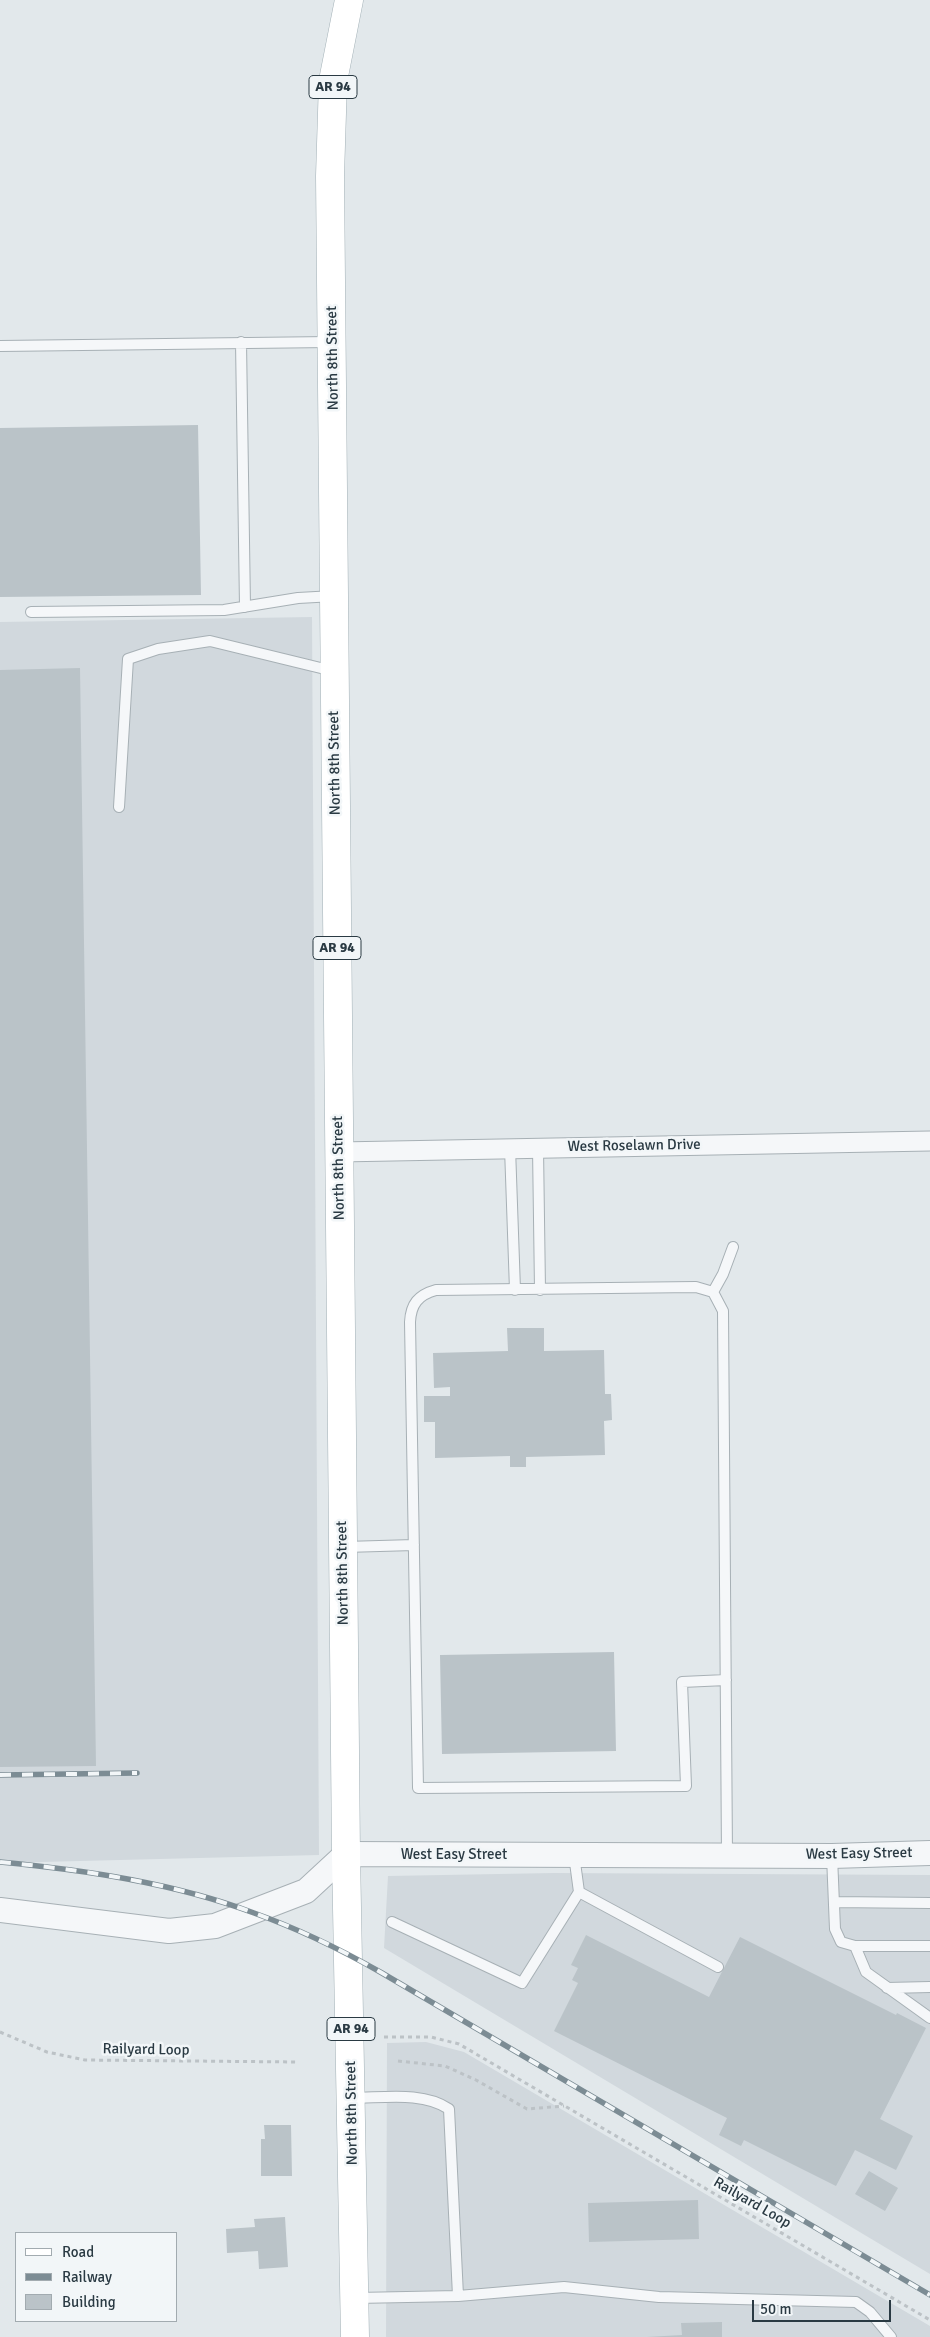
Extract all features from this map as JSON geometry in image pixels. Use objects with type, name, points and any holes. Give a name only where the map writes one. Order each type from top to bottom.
[{"type":"main road","name":"North 8th Street","points":[[349,0],[333,81],[330,176],[346,1854],[355,2337]]},
{"type":"street","name":"West Roselawn Drive","points":[[339,1152],[930,1141]]},
{"type":"street","name":"West Easy Street","points":[[346,1854],[832,1856],[930,1853]]},
{"type":"street","points":[[0,1910],[169,1931],[215,1926],[306,1891],[346,1854]]},
{"type":"lane","points":[[241,342],[246,607]]},
{"type":"lane","points":[[0,346],[333,342]]},
{"type":"lane","points":[[31,612],[224,610],[298,598],[335,596]]},
{"type":"lane","points":[[119,807],[128,659],[158,649],[210,641],[334,671]]},
{"type":"lane","points":[[510,1148],[514,1290]]},
{"type":"lane","points":[[538,1148],[540,1290]]},
{"type":"lane","points":[[712,1292],[723,1274],[733,1247]]},
{"type":"lane","points":[[726,1680],[682,1682],[686,1786],[418,1788],[411,1312],[419,1298],[436,1290],[696,1287],[712,1292],[723,1312],[726,1680],[727,1856]]},
{"type":"lane","points":[[343,1547],[414,1545]]},
{"type":"lane","points":[[392,1922],[522,1983],[579,1892],[574,1855]]},
{"type":"lane","points":[[832,1856],[835,1929],[841,1942],[855,1946],[930,1946]]},
{"type":"lane","points":[[579,1892],[718,1967]]},
{"type":"lane","points":[[834,1902],[930,1903]]},
{"type":"lane","points":[[855,1946],[866,1972],[930,2018]]},
{"type":"lane","points":[[887,1988],[930,1987]]},
{"type":"lane","points":[[352,2098],[420,2098],[437,2101],[449,2109],[458,2296]]},
{"type":"lane","points":[[355,2298],[458,2296],[564,2287],[659,2297],[856,2302],[870,2312],[891,2337]]},
{"type":"path","name":"Railyard Loop","points":[[0,2032],[47,2052],[85,2060],[297,2062]]},
{"type":"path","name":"Railyard Loop","points":[[384,2037],[431,2037],[458,2044],[930,2320]]},
{"type":"path","points":[[398,2061],[445,2066],[476,2080],[527,2109],[564,2106]]},
{"type":"shaded area","points":[[312,617],[319,1855],[0,1863],[0,622]]},
{"type":"shaded area","points":[[554,1873],[930,1875],[930,2274],[384,1948],[388,1876]]},
{"type":"shaded area","points":[[426,2042],[464,2052],[930,2326],[930,2337],[386,2337],[387,2043]]},
{"type":"building","points":[[198,425],[201,595],[0,597],[0,428]]},
{"type":"building","points":[[80,668],[96,1766],[0,1767],[0,670]]},
{"type":"building","points":[[507,1328],[544,1328],[544,1351],[604,1350],[605,1394],[611,1394],[612,1420],[604,1421],[605,1455],[526,1457],[526,1467],[510,1467],[510,1456],[435,1458],[435,1422],[424,1422],[424,1396],[450,1396],[450,1387],[434,1388],[433,1353],[508,1351]]},
{"type":"building","points":[[614,1652],[616,1751],[442,1754],[440,1655]]},
{"type":"building","points":[[586,1935],[709,1997],[740,1937],[896,2015],[897,2013],[926,2028],[880,2119],[913,2136],[896,2170],[855,2150],[836,2186],[744,2140],[741,2146],[719,2135],[727,2118],[554,2031],[578,1983],[572,1980],[578,1968],[571,1965]]},
{"type":"building","points":[[264,2125],[291,2125],[292,2176],[261,2176],[261,2139],[265,2139]]},
{"type":"building","points":[[869,2171],[898,2188],[885,2211],[855,2194]]},
{"type":"building","points":[[698,2200],[699,2239],[589,2242],[588,2203]]},
{"type":"building","points":[[285,2217],[288,2267],[259,2269],[258,2251],[227,2253],[226,2229],[255,2227],[254,2219]]},
{"type":"building","points":[[722,2322],[722,2337],[647,2337],[682,2335],[681,2323]]},
{"type":"railway","points":[[0,1775],[137,1773]]},
{"type":"railway","points":[[0,1862],[64,1869],[161,1886],[254,1913],[319,1940],[382,1973],[930,2295]]}]
